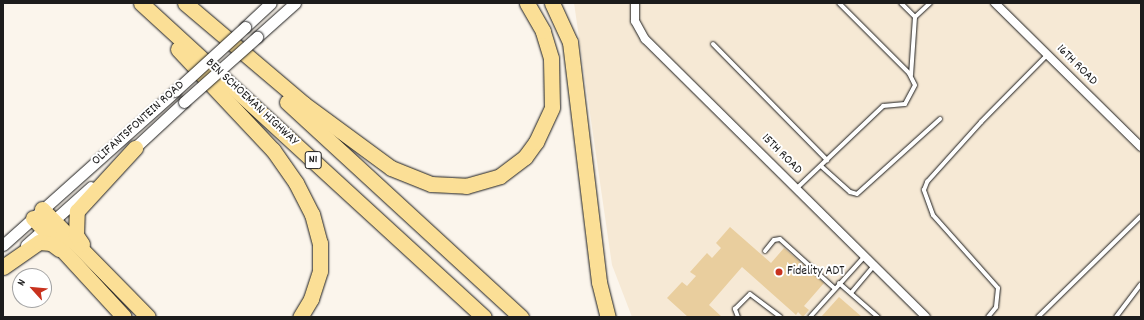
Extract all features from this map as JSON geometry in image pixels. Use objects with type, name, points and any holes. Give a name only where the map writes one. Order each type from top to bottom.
[{"type":"highway","points":[[134,3],[273,150],[296,183],[312,214],[320,242],[320,271],[311,299],[300,317]]},
{"type":"highway","name":"BEN SCHOEMAN HIGHWAY","points":[[141,3],[484,317]]},
{"type":"highway","name":"BEN SCHOEMAN HIGHWAY","points":[[179,3],[521,317]]},
{"type":"highway","points":[[185,3],[304,104],[386,165],[431,184],[466,186],[500,176],[525,157],[536,142],[552,107],[552,58],[543,31],[527,3]]},
{"type":"highway","points":[[552,3],[570,42],[599,282],[608,317]]},
{"type":"highway","points":[[135,148],[77,211],[76,235],[93,258],[148,317]]},
{"type":"highway","points":[[38,214],[81,268],[124,317]]},
{"type":"highway","points":[[48,225],[93,258]]},
{"type":"highway","points":[[3,267],[28,247],[43,241],[56,246],[81,268]]},
{"type":"main road","name":"OLIFANTSFONTEIN ROAD","points":[[3,245],[271,3]]},
{"type":"main road","name":"OLIFANTSFONTEIN ROAD","points":[[3,267],[295,3]]},
{"type":"street","name":"15TH ROAD","points":[[635,3],[635,21],[645,39],[926,317]]},
{"type":"street","name":"16TH ROAD","points":[[995,3],[1141,147]]},
{"type":"lane","points":[[797,188],[884,106],[906,103],[915,85],[911,75],[839,3]]},
{"type":"lane","points":[[901,3],[915,16]]},
{"type":"lane","points":[[911,75],[915,16],[930,3]]},
{"type":"lane","points":[[713,44],[827,160]]},
{"type":"lane","points":[[988,317],[996,308],[998,288],[933,215],[924,190],[927,182],[981,122],[1047,55]]},
{"type":"lane","points":[[821,166],[850,192],[857,194],[940,119]]},
{"type":"lane","points":[[1039,317],[1141,216]]},
{"type":"lane","points":[[765,251],[774,240],[780,239],[834,288]]},
{"type":"lane","points":[[810,317],[834,288],[865,256]]},
{"type":"lane","points":[[851,293],[875,266]]},
{"type":"lane","points":[[839,283],[878,317]]},
{"type":"lane","points":[[1116,317],[1141,284]]},
{"type":"lane","points":[[738,317],[735,309],[750,294],[780,317]]},
{"type":"shaded area","points":[[574,3],[1141,3],[1141,317],[632,317],[612,265]]},
{"type":"building","name":"Fidelity ADT","points":[[730,227],[771,263],[784,248],[824,283],[804,306],[809,310],[803,317],[798,312],[796,315],[742,267],[709,305],[722,317],[688,317],[667,298],[682,282],[687,286],[696,276],[690,272],[707,253],[712,258],[721,248],[716,243]]},
{"type":"building","points":[[839,297],[862,317],[821,317]]},
{"type":"place","name":"Fidelity ADT","points":[[779,272]]}]
